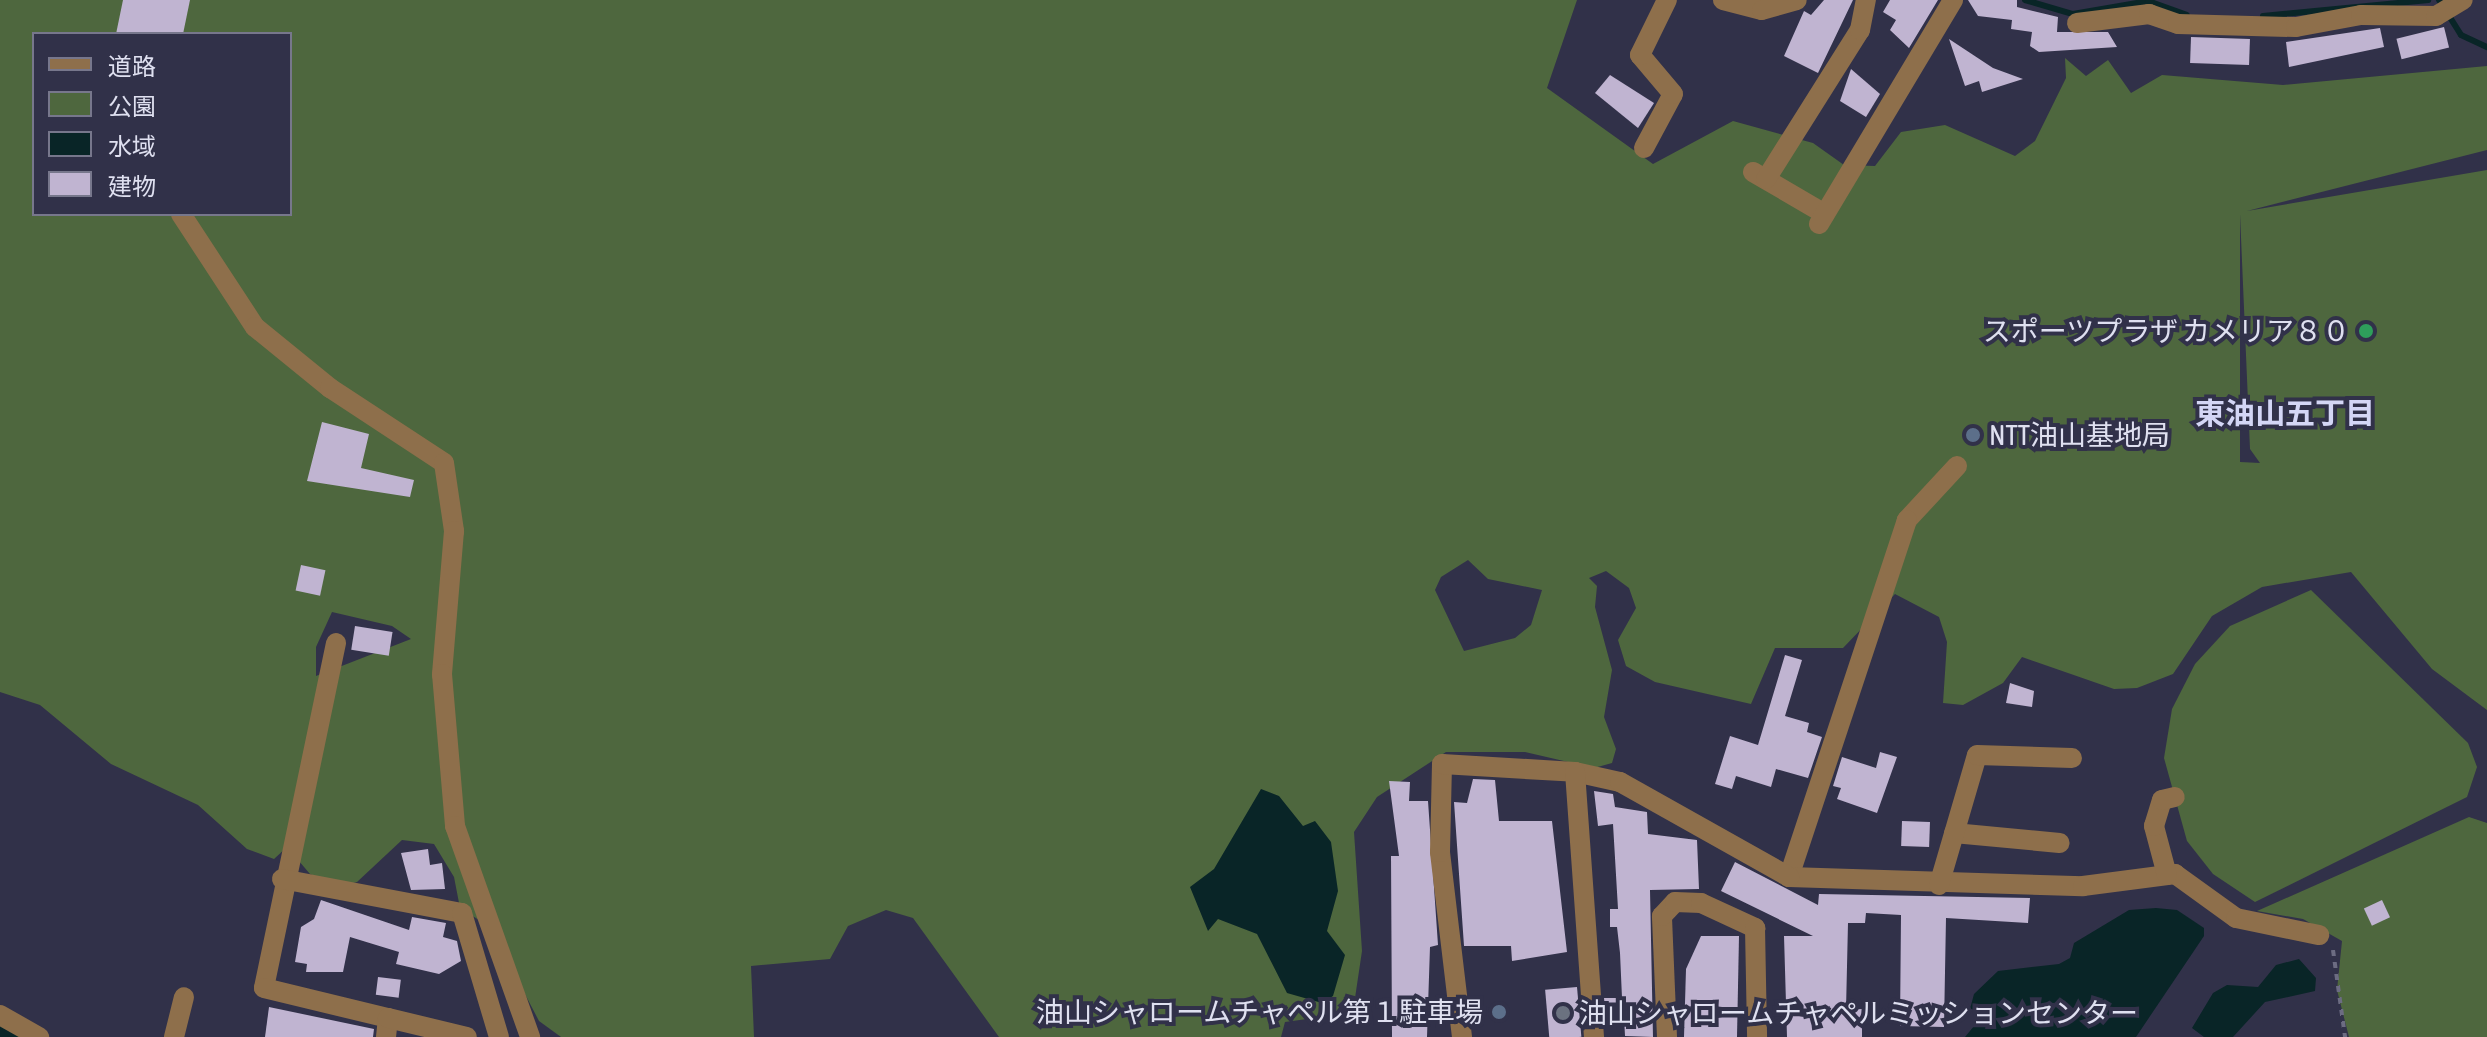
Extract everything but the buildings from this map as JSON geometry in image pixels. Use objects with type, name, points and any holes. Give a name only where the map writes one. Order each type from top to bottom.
[{"type":"street","points":[[1644,148],[1673,94],[1640,55],[1667,0]]},
{"type":"street","points":[[1723,0],[1762,10],[1797,0]]},
{"type":"street","points":[[1866,0],[1860,30],[1760,176],[1822,219],[1953,0]]},
{"type":"street","points":[[2077,23],[2149,14],[2178,24],[2296,27],[2361,15],[2451,8]]},
{"type":"street","points":[[182,216],[255,327],[330,388],[444,463],[454,531],[442,674],[455,826],[530,1037]]},
{"type":"street","points":[[1789,877],[1907,520],[1957,466]]},
{"type":"street","points":[[336,643],[282,879],[264,988],[387,1028],[467,1037]]},
{"type":"street","points":[[1939,885],[1977,755],[2072,758]]},
{"type":"street","points":[[1462,1037],[1440,852],[1442,764],[1575,772],[1620,782],[1789,877],[1939,885],[2083,886],[2167,875],[2236,918],[2319,935]]},
{"type":"street","points":[[1575,772],[1594,1037]]},
{"type":"street","points":[[2167,875],[2154,826],[2162,800],[2175,797]]},
{"type":"street","points":[[1954,833],[2060,843]]},
{"type":"street","points":[[282,879],[462,913],[499,1037]]},
{"type":"street","points":[[1667,1037],[1662,916],[1675,902],[1701,903],[1755,928],[1757,1037]]},
{"type":"street","points":[[174,1037],[184,997]]},
{"type":"street","points":[[0,1015],[39,1037]]},
{"type":"path","points":[[2319,935],[2333,943],[2345,1037]]},
{"type":"green space","points":[[0,0],[1577,0],[1547,88],[1653,164],[1733,121],[1813,143],[1844,165],[1875,166],[1901,132],[1945,125],[2015,156],[2035,141],[2066,78],[2065,58],[2086,76],[2108,60],[2131,93],[2162,75],[2283,85],[2487,66],[2487,150],[2247,211],[2487,170],[2487,710],[2432,669],[2351,572],[2262,587],[2212,616],[2173,674],[2137,688],[2114,689],[2022,657],[2003,683],[1963,705],[1943,703],[1947,642],[1939,617],[1895,594],[1843,648],[1775,648],[1751,704],[1655,682],[1626,666],[1618,640],[1636,608],[1629,588],[1606,571],[1589,578],[1597,586],[1595,607],[1612,670],[1604,717],[1616,749],[1612,763],[1594,768],[1525,752],[1446,752],[1377,797],[1354,832],[1362,951],[1355,998],[1344,1014],[1285,1022],[1281,1037],[999,1037],[913,918],[886,910],[848,926],[830,959],[751,966],[754,1037],[561,1037],[539,1021],[490,927],[460,908],[454,877],[434,844],[402,840],[357,882],[338,887],[310,874],[287,847],[274,859],[247,849],[198,805],[111,764],[40,705],[0,692]],"holes":[[[2240,214],[2250,449],[2260,463],[2240,462]],[[1468,560],[1488,579],[1542,590],[1531,625],[1515,638],[1464,651],[1435,590],[1441,577]],[[332,612],[392,626],[411,639],[316,676],[316,647]]]},
{"type":"green space","points":[[2311,590],[2468,743],[2477,767],[2467,797],[2255,902],[2213,874],[2187,841],[2164,758],[2172,709],[2195,664],[2230,626]]},
{"type":"green space","points":[[2469,817],[2487,823],[2487,1037],[2349,1037],[2337,990],[2342,941],[2303,919],[2257,911]]},
{"type":"water","points":[[1261,789],[1279,796],[1303,826],[1315,821],[1331,842],[1338,891],[1327,931],[1345,955],[1333,996],[1322,1003],[1287,993],[1257,934],[1218,919],[1208,931],[1190,887],[1214,869]]},
{"type":"water","points":[[2129,910],[2177,910],[2204,928],[2204,936],[2136,1037],[1965,1037],[1979,1020],[1978,1010],[1970,1009],[1974,994],[1998,971],[2059,964],[2070,958],[2074,943]]},
{"type":"water","points":[[2299,959],[2316,978],[2315,991],[2265,1002],[2233,1037],[2204,1037],[2192,1028],[2213,993],[2227,985],[2258,987],[2276,965]]},
{"type":"waterway","points":[[2025,0],[2073,14],[2148,1],[2187,15]]},
{"type":"waterway","points":[[2263,16],[2428,0]]},
{"type":"waterway","points":[[2439,0],[2461,35],[2487,47]]},
{"type":"waterway","points":[[0,1033],[8,1037]]},
{"type":"place","name":"スポーツプラザ カメリア８０","points":[[2366,331]]},
{"type":"place","name":"NTT油山基地局","points":[[1973,435]]},
{"type":"place","name":"油山シャロームチャペル第１駐車場","points":[[1499,1012]]},
{"type":"place","name":"油山シャロームチャペルミッションセンター","points":[[1563,1013]]},
{"type":"district","name":"東油山五丁目","points":[[2285,413]]}]
